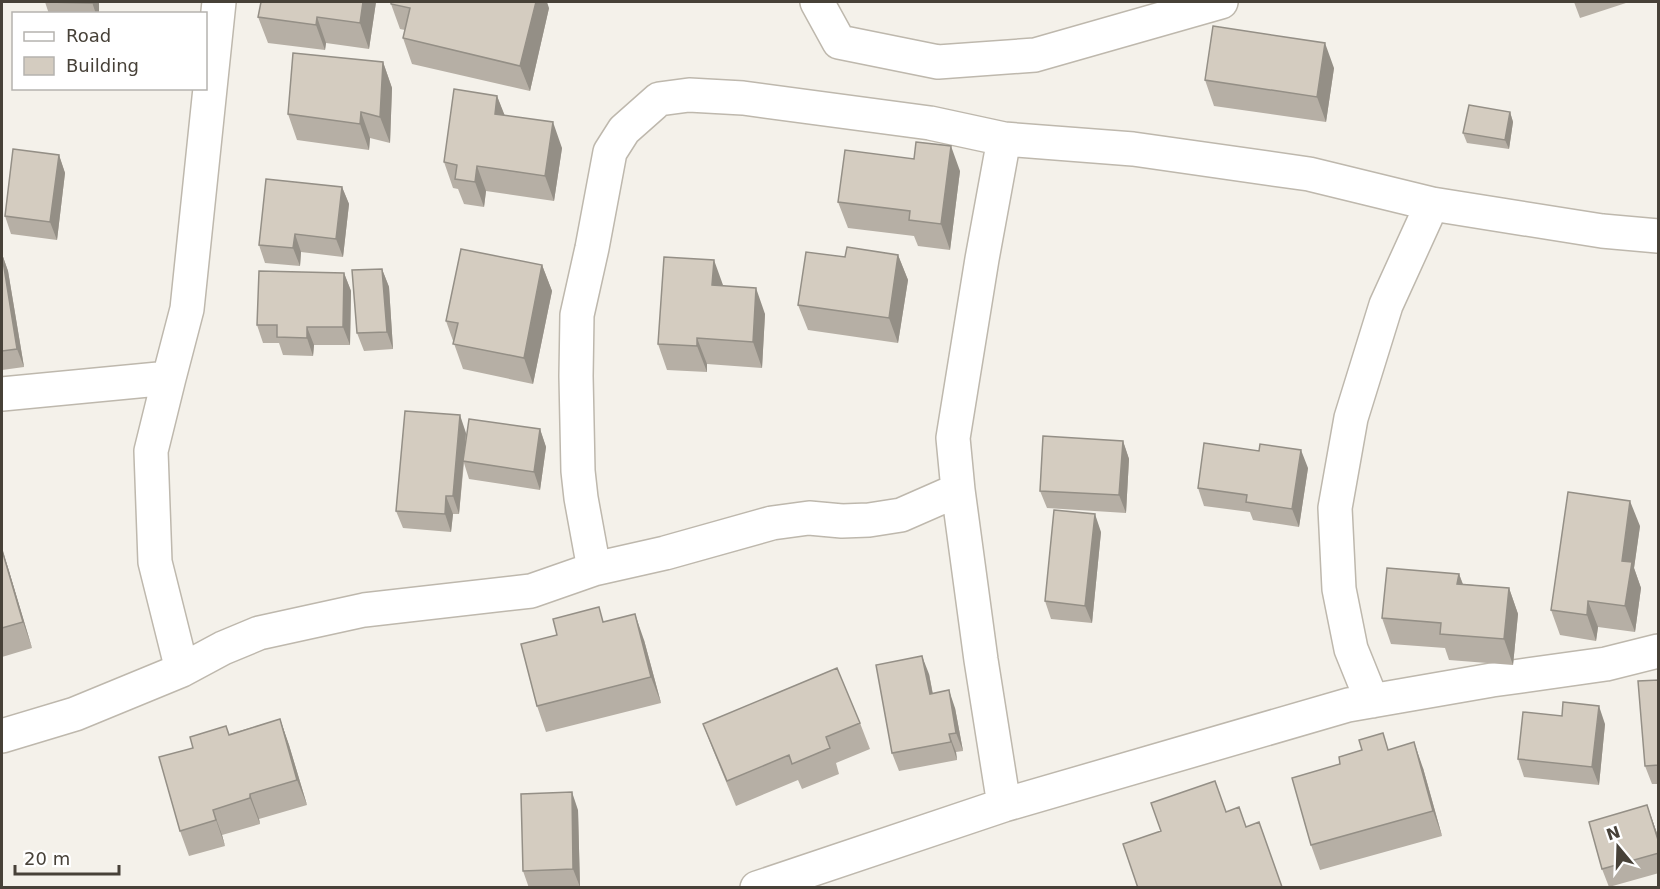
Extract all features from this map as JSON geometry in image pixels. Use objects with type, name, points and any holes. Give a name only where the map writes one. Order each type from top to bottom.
[{"type":"street","points":[[182,670],[155,562],[151,451],[187,309],[219,2]]},
{"type":"street","points":[[817,2],[839,42],[938,63],[1035,55],[1221,2]]},
{"type":"street","points":[[594,569],[581,498],[579,471],[577,315],[610,152],[624,130],[659,99],[689,95],[743,98],[930,123],[1004,139],[1133,149],[1309,174],[1432,204],[1602,231],[1659,236]]},
{"type":"street","points":[[1004,139],[953,438],[981,660],[1004,805]]},
{"type":"street","points":[[1372,701],[1351,649],[1339,589],[1335,508],[1351,418],[1386,305],[1432,204]]},
{"type":"street","points":[[2,394],[169,378]]},
{"type":"street","points":[[2,736],[75,714],[182,670],[223,648],[259,633],[364,610],[531,591],[594,569],[665,553],[772,523],[809,518],[842,521],[901,516],[958,490]]},
{"type":"street","points":[[757,888],[1004,805],[1348,705],[1492,680],[1606,664],[1659,651]]},
{"type":"building","points":[[45,2],[92,2],[92,3]]},
{"type":"building","points":[[261,2],[363,2],[360,23],[317,17],[316,25],[258,17]]},
{"type":"building","points":[[391,2],[536,2],[520,66],[403,38],[410,8],[391,4]]},
{"type":"building","points":[[1213,26],[1325,43],[1317,97],[1205,80]]},
{"type":"building","points":[[293,53],[383,62],[380,117],[361,112],[360,124],[288,114]]},
{"type":"building","points":[[454,89],[497,96],[495,114],[553,122],[545,176],[477,166],[475,182],[455,179],[457,165],[444,162]]},
{"type":"building","points":[[1469,105],[1510,112],[1505,140],[1463,133]]},
{"type":"building","points":[[916,142],[951,146],[941,224],[909,220],[910,211],[838,202],[845,150],[914,159]]},
{"type":"building","points":[[13,149],[59,155],[50,222],[5,216]]},
{"type":"building","points":[[266,179],[342,187],[336,239],[295,234],[293,248],[259,245]]},
{"type":"building","points":[[847,247],[898,255],[889,318],[798,305],[806,252],[845,257]]},
{"type":"building","points":[[461,249],[542,265],[524,358],[453,344],[458,323],[446,321]]},
{"type":"building","points":[[2,255],[17,349],[2,351]]},
{"type":"building","points":[[664,257],[714,260],[712,285],[756,288],[753,342],[697,338],[697,346],[658,344]]},
{"type":"building","points":[[382,269],[387,332],[357,333],[352,270]]},
{"type":"building","points":[[259,271],[344,273],[343,327],[307,327],[307,338],[277,337],[277,325],[257,325]]},
{"type":"building","points":[[405,411],[460,415],[453,496],[446,496],[445,514],[396,511]]},
{"type":"building","points":[[469,419],[540,429],[534,472],[463,461]]},
{"type":"building","points":[[1043,436],[1123,441],[1119,495],[1040,491]]},
{"type":"building","points":[[1204,443],[1259,451],[1260,444],[1301,450],[1292,509],[1246,502],[1247,495],[1198,488]]},
{"type":"building","points":[[1568,492],[1630,501],[1622,561],[1632,562],[1625,606],[1588,601],[1587,615],[1551,610]]},
{"type":"building","points":[[1054,510],[1095,514],[1085,606],[1045,601]]},
{"type":"building","points":[[2,550],[23,622],[2,628]]},
{"type":"building","points":[[1387,568],[1459,574],[1457,584],[1509,588],[1504,639],[1440,634],[1441,623],[1382,618]]},
{"type":"building","points":[[599,607],[603,622],[635,614],[651,677],[537,706],[521,644],[557,635],[553,619]]},
{"type":"building","points":[[922,656],[930,694],[949,690],[956,733],[949,734],[951,742],[892,753],[876,665]]},
{"type":"building","points":[[837,668],[860,723],[826,737],[830,748],[792,764],[789,755],[727,781],[703,724]]},
{"type":"building","points":[[1659,680],[1659,765],[1645,766],[1638,681]]},
{"type":"building","points":[[1563,702],[1599,706],[1592,767],[1518,759],[1523,712],[1562,716]]},
{"type":"building","points":[[280,719],[297,780],[250,794],[250,798],[213,810],[216,820],[180,831],[159,757],[193,748],[190,737],[226,726],[229,735]]},
{"type":"building","points":[[1383,733],[1388,750],[1414,742],[1433,811],[1311,845],[1292,778],[1340,764],[1339,757],[1362,750],[1359,740]]},
{"type":"building","points":[[1215,781],[1226,812],[1239,807],[1246,827],[1259,822],[1282,887],[1138,888],[1123,844],[1161,831],[1151,803]]},
{"type":"building","points":[[572,792],[573,869],[523,871],[521,794]]},
{"type":"building","points":[[1647,805],[1659,843],[1659,853],[1602,869],[1589,822]]}]
